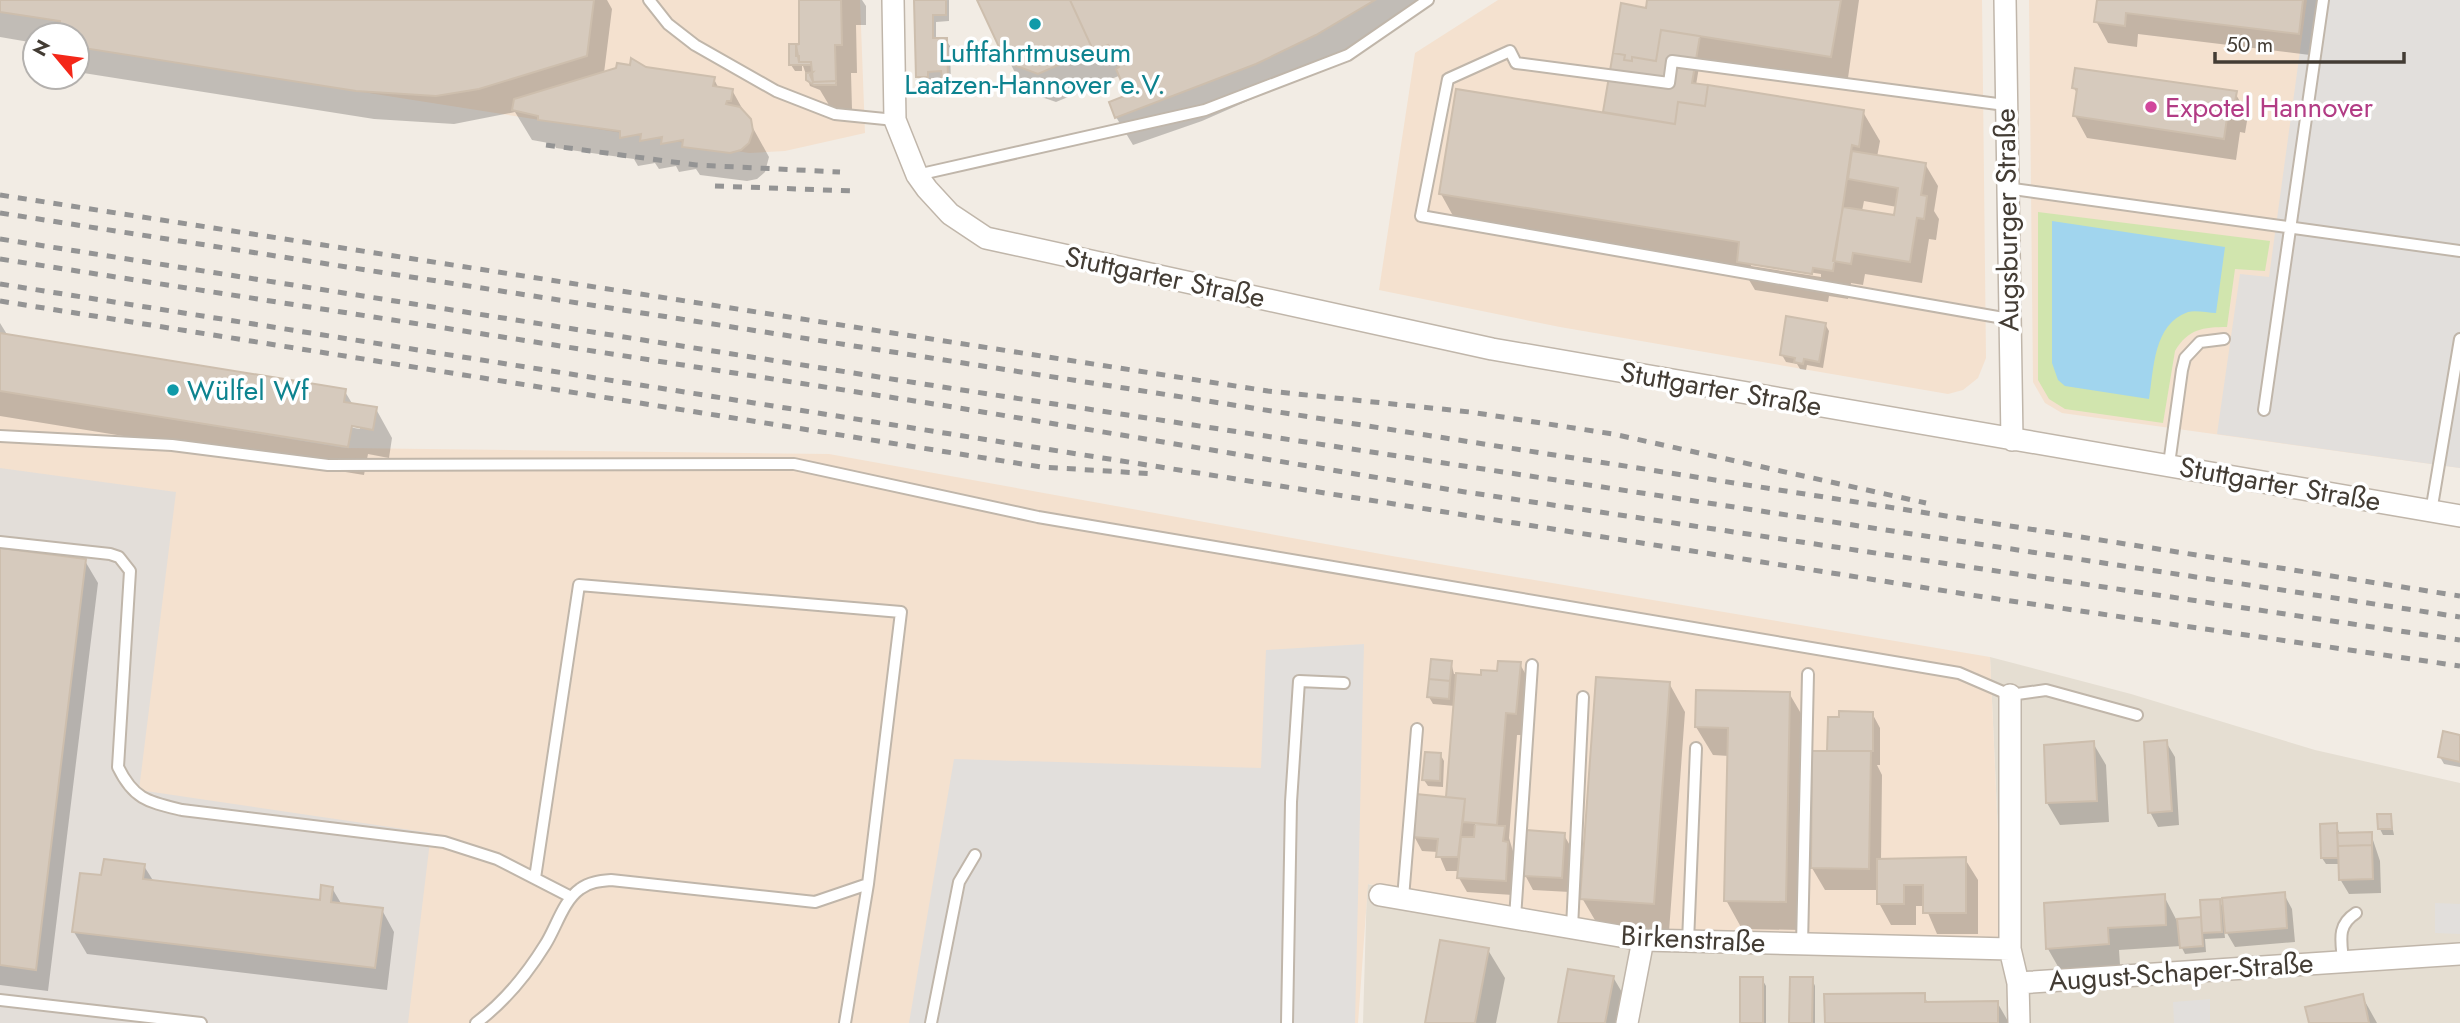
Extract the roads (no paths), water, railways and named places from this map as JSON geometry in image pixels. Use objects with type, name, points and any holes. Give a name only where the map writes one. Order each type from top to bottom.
[{"type":"street","points":[[893,0],[895,120],[917,175]]},
{"type":"street","name":"Augsburger Straße","points":[[2005,0],[2012,440]]},
{"type":"street","name":"Stuttgarter Straße","points":[[917,175],[950,214],[986,238],[1492,349],[2460,516]]},
{"type":"street","points":[[2010,695],[2010,949],[2018,983],[2019,1023]]},
{"type":"street","name":"Birkenstraße","points":[[1380,895],[1643,940],[2010,949]]},
{"type":"street","points":[[1628,1023],[1643,940]]},
{"type":"street","name":"August-Schaper-Straße","points":[[2018,983],[2460,954]]},
{"type":"lane","points":[[649,0],[668,24],[695,45],[776,91],[835,114],[895,120]]},
{"type":"lane","points":[[917,175],[1205,110],[1348,55],[1427,0]]},
{"type":"lane","points":[[2264,410],[2323,0]]},
{"type":"lane","points":[[2005,104],[1672,61],[1669,83],[1516,63],[1510,51],[1448,79],[1421,216],[2009,319]]},
{"type":"lane","points":[[2006,188],[2460,251]]},
{"type":"lane","points":[[2169,464],[2185,358],[2200,342],[2224,339]]},
{"type":"lane","points":[[2431,512],[2460,339]]},
{"type":"lane","points":[[0,436],[172,445],[328,465],[794,464],[1051,519],[1959,673],[2010,695],[2046,690],[2137,715]]},
{"type":"lane","points":[[0,542],[110,554],[119,557],[130,571],[118,767],[134,793],[149,801],[182,810],[444,842],[497,859],[571,897]]},
{"type":"lane","points":[[535,878],[579,585],[901,612],[868,884],[845,1023]]},
{"type":"lane","points":[[1515,918],[1532,665]]},
{"type":"lane","points":[[1802,945],[1808,674]]},
{"type":"lane","points":[[1287,1023],[1291,802],[1299,681],[1344,682]]},
{"type":"lane","points":[[1572,928],[1583,697]]},
{"type":"lane","points":[[1403,898],[1417,729]]},
{"type":"lane","points":[[1688,942],[1696,748]]},
{"type":"lane","points":[[931,1023],[959,882],[975,855]]},
{"type":"lane","points":[[476,1023],[490,1012],[519,980],[544,946],[571,897],[587,885],[611,880],[815,902],[868,884]]},
{"type":"lane","name":"August-Schaper-Straße","points":[[2343,960],[2340,931],[2346,920],[2356,913]]},
{"type":"lane","points":[[0,1000],[201,1023]]},
{"type":"water","points":[[2052,221],[2225,247],[2216,313],[2188,312],[2168,326],[2157,349],[2149,399],[2065,386],[2058,380],[2052,363]]},
{"type":"railway","points":[[546,145],[696,165],[840,172]]},
{"type":"railway","points":[[715,186],[854,191]]},
{"type":"railway","points":[[0,195],[1268,391],[1470,412],[1613,434],[1926,503]]},
{"type":"railway","points":[[0,213],[2460,596]]},
{"type":"railway","points":[[0,239],[949,388],[2460,617]]},
{"type":"railway","points":[[0,259],[947,406],[1452,490],[2460,640]]},
{"type":"railway","points":[[0,284],[1984,597],[2460,666]]},
{"type":"railway","points":[[0,301],[1041,467],[1156,474]]},
{"type":"place","name":"Luftfahrtmuseum Laatzen-Hannover e.V.","points":[[1035,24]]},
{"type":"place","name":"Expotel Hannover","points":[[2151,107]]},
{"type":"place","name":"Wülfel Wf","points":[[173,390]]}]
